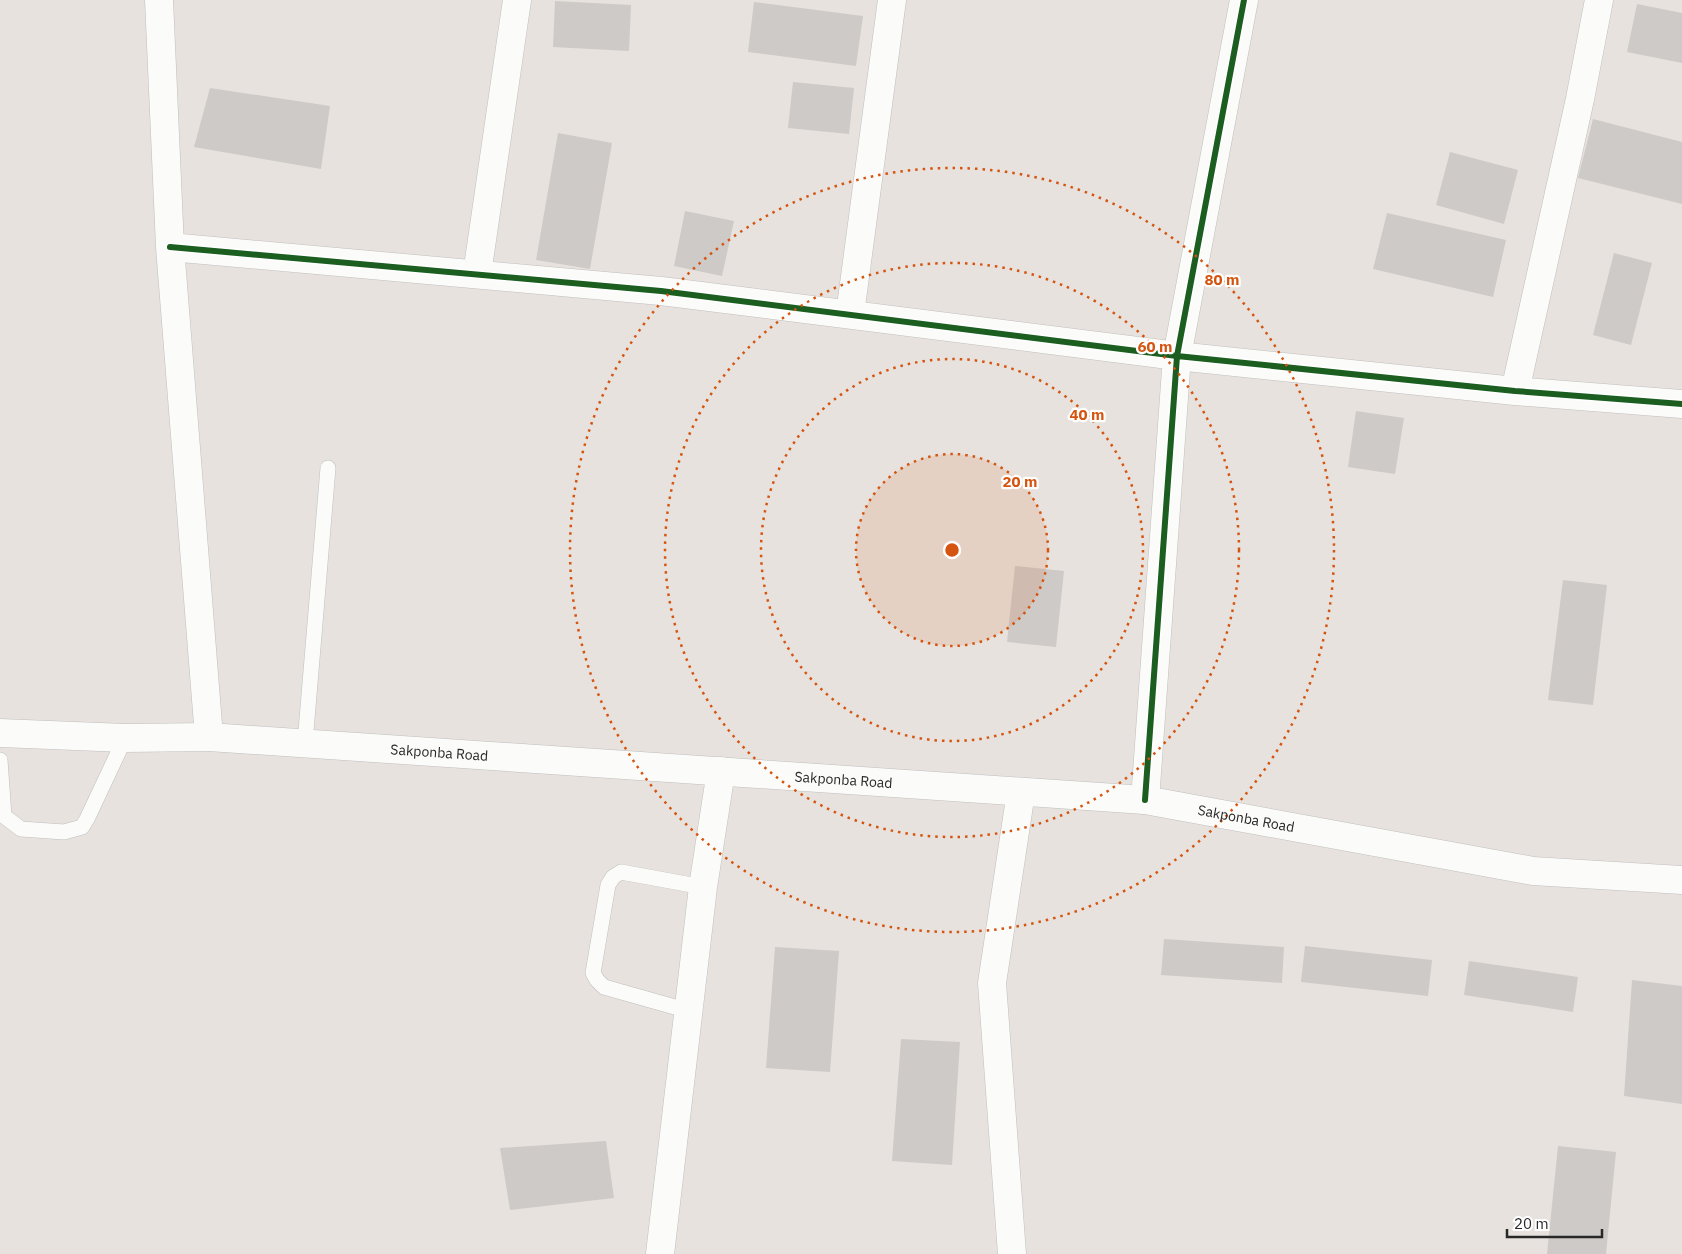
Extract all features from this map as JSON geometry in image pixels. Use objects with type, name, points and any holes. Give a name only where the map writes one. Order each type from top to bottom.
[{"type":"street","points":[[159,0],[170,247],[209,737]]},
{"type":"street","points":[[477,274],[517,0]]},
{"type":"street","points":[[850,314],[892,0]]},
{"type":"street","points":[[1146,800],[1177,356],[1244,0]]},
{"type":"street","points":[[1515,391],[1580,99],[1598,0]]},
{"type":"street","points":[[170,247],[661,290],[1177,356],[1515,391],[1682,404]]},
{"type":"street","name":"Sakponba Road","points":[[0,733],[125,738],[209,737],[1146,800],[1533,871],[1682,880]]},
{"type":"street","points":[[660,1254],[690,1011],[703,887],[721,771]]},
{"type":"street","points":[[1012,1254],[992,983],[1021,792]]},
{"type":"lane","points":[[305,743],[328,468]]},
{"type":"lane","points":[[0,760],[4,816],[21,829],[64,832],[82,827],[125,738]]},
{"type":"lane","points":[[690,1011],[604,986],[593,973],[608,885],[613,877],[621,872],[703,887]]},
{"type":"building","points":[[555,1],[631,5],[629,51],[553,47]]},
{"type":"building","points":[[754,2],[863,16],[856,66],[748,52]]},
{"type":"building","points":[[1637,4],[1682,13],[1682,63],[1627,52]]},
{"type":"building","points":[[793,82],[854,88],[849,134],[788,128]]},
{"type":"building","points":[[210,88],[330,106],[321,169],[194,147]]},
{"type":"building","points":[[1593,119],[1682,142],[1682,204],[1578,178]]},
{"type":"building","points":[[558,133],[612,143],[590,269],[536,260]]},
{"type":"building","points":[[1450,152],[1518,170],[1504,224],[1436,205]]},
{"type":"building","points":[[685,211],[734,221],[722,276],[674,266]]},
{"type":"building","points":[[1387,213],[1506,240],[1493,297],[1373,269]]},
{"type":"building","points":[[1614,253],[1652,263],[1631,345],[1593,335]]},
{"type":"building","points":[[1356,411],[1404,418],[1395,474],[1348,467]]},
{"type":"building","points":[[1015,566],[1064,571],[1056,647],[1007,642]]},
{"type":"building","points":[[1563,580],[1607,585],[1593,705],[1548,700]]},
{"type":"building","points":[[1164,939],[1284,947],[1282,983],[1161,975]]},
{"type":"building","points":[[1305,946],[1432,960],[1428,996],[1301,982]]},
{"type":"building","points":[[775,947],[839,951],[830,1072],[766,1068]]},
{"type":"building","points":[[1469,961],[1578,977],[1573,1012],[1464,995]]},
{"type":"building","points":[[1632,980],[1682,986],[1682,1104],[1624,1096]]},
{"type":"building","points":[[901,1039],[960,1042],[952,1165],[892,1161]]},
{"type":"building","points":[[606,1141],[614,1198],[510,1210],[500,1148]]},
{"type":"building","points":[[1558,1146],[1616,1152],[1606,1254],[1547,1254]]},
{"type":"cycle path","points":[[1145,800],[1177,356],[1244,0]]},
{"type":"cycle path","points":[[170,247],[661,291],[1177,356],[1515,391],[1682,404]]}]
